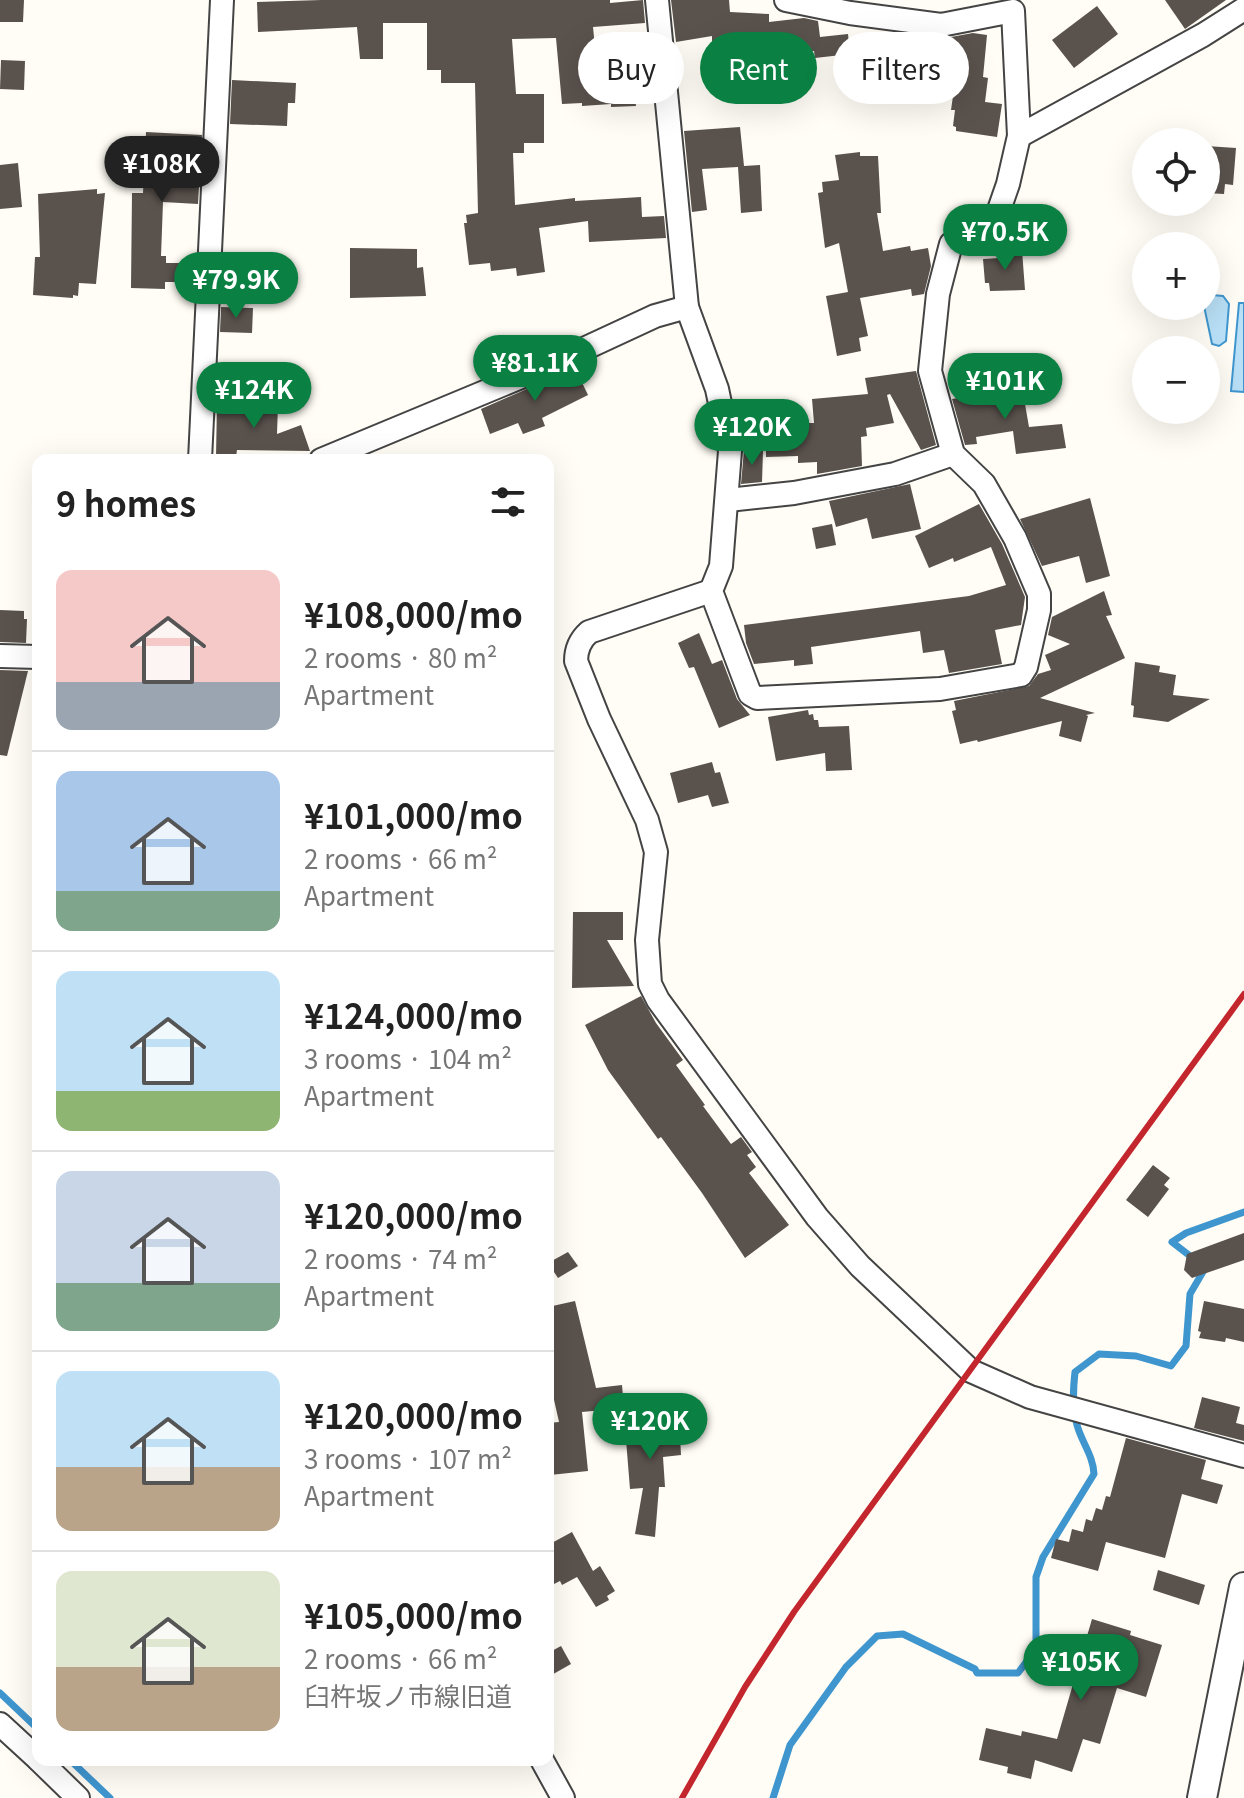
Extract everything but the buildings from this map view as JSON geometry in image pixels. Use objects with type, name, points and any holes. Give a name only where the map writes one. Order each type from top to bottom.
[{"type":"street","points":[[200,454],[222,0]]},
{"type":"street","points":[[657,0],[687,307],[717,389],[728,433],[728,500],[721,566],[711,591],[750,694],[757,698],[940,689],[1021,675],[1026,667],[1039,610],[1039,594],[1015,538],[984,484],[953,454],[930,371],[938,294],[951,244],[991,233],[1008,184],[1019,136],[1013,11],[941,25],[850,13],[786,0]]},
{"type":"street","points":[[1019,136],[1203,35],[1244,9]]},
{"type":"street","points":[[335,454],[545,367],[655,316],[687,307]]},
{"type":"street","points":[[728,500],[794,493],[895,474],[953,454]]},
{"type":"street","points":[[711,591],[589,632],[576,654],[599,719],[647,820],[656,852],[647,940],[650,984],[693,1049],[817,1217],[860,1266],[971,1371],[1030,1397],[1244,1456]]},
{"type":"street","points":[[0,656],[32,657]]},
{"type":"street","points":[[1202,1798],[1238,1645],[1244,1587]]},
{"type":"street","points":[[0,1724],[32,1754]]},
{"type":"street","points":[[44,1766],[78,1798]]},
{"type":"street","points":[[545,1766],[563,1798]]},
{"type":"water","points":[[1220,296],[1223,296],[1229,304],[1226,341],[1220,345],[1220,336],[1210,336],[1207,320],[1220,320]]},
{"type":"water","points":[[1239,303],[1244,303],[1244,392],[1231,391]]},
{"type":"waterway","points":[[1194,1259],[1172,1242],[1186,1233],[1244,1212]]},
{"type":"waterway","points":[[773,1798],[790,1745],[846,1667],[877,1636],[903,1634],[975,1669],[977,1673],[1018,1673],[1036,1649],[1036,1577],[1043,1557],[1094,1474],[1075,1418],[1075,1372],[1099,1354],[1136,1356],[1171,1366],[1186,1346],[1190,1294],[1204,1270]]},
{"type":"waterway","points":[[0,1693],[32,1723]]},
{"type":"waterway","points":[[76,1766],[110,1798]]},
{"type":"railway","points":[[682,1798],[745,1687],[794,1612],[1244,994]]}]
